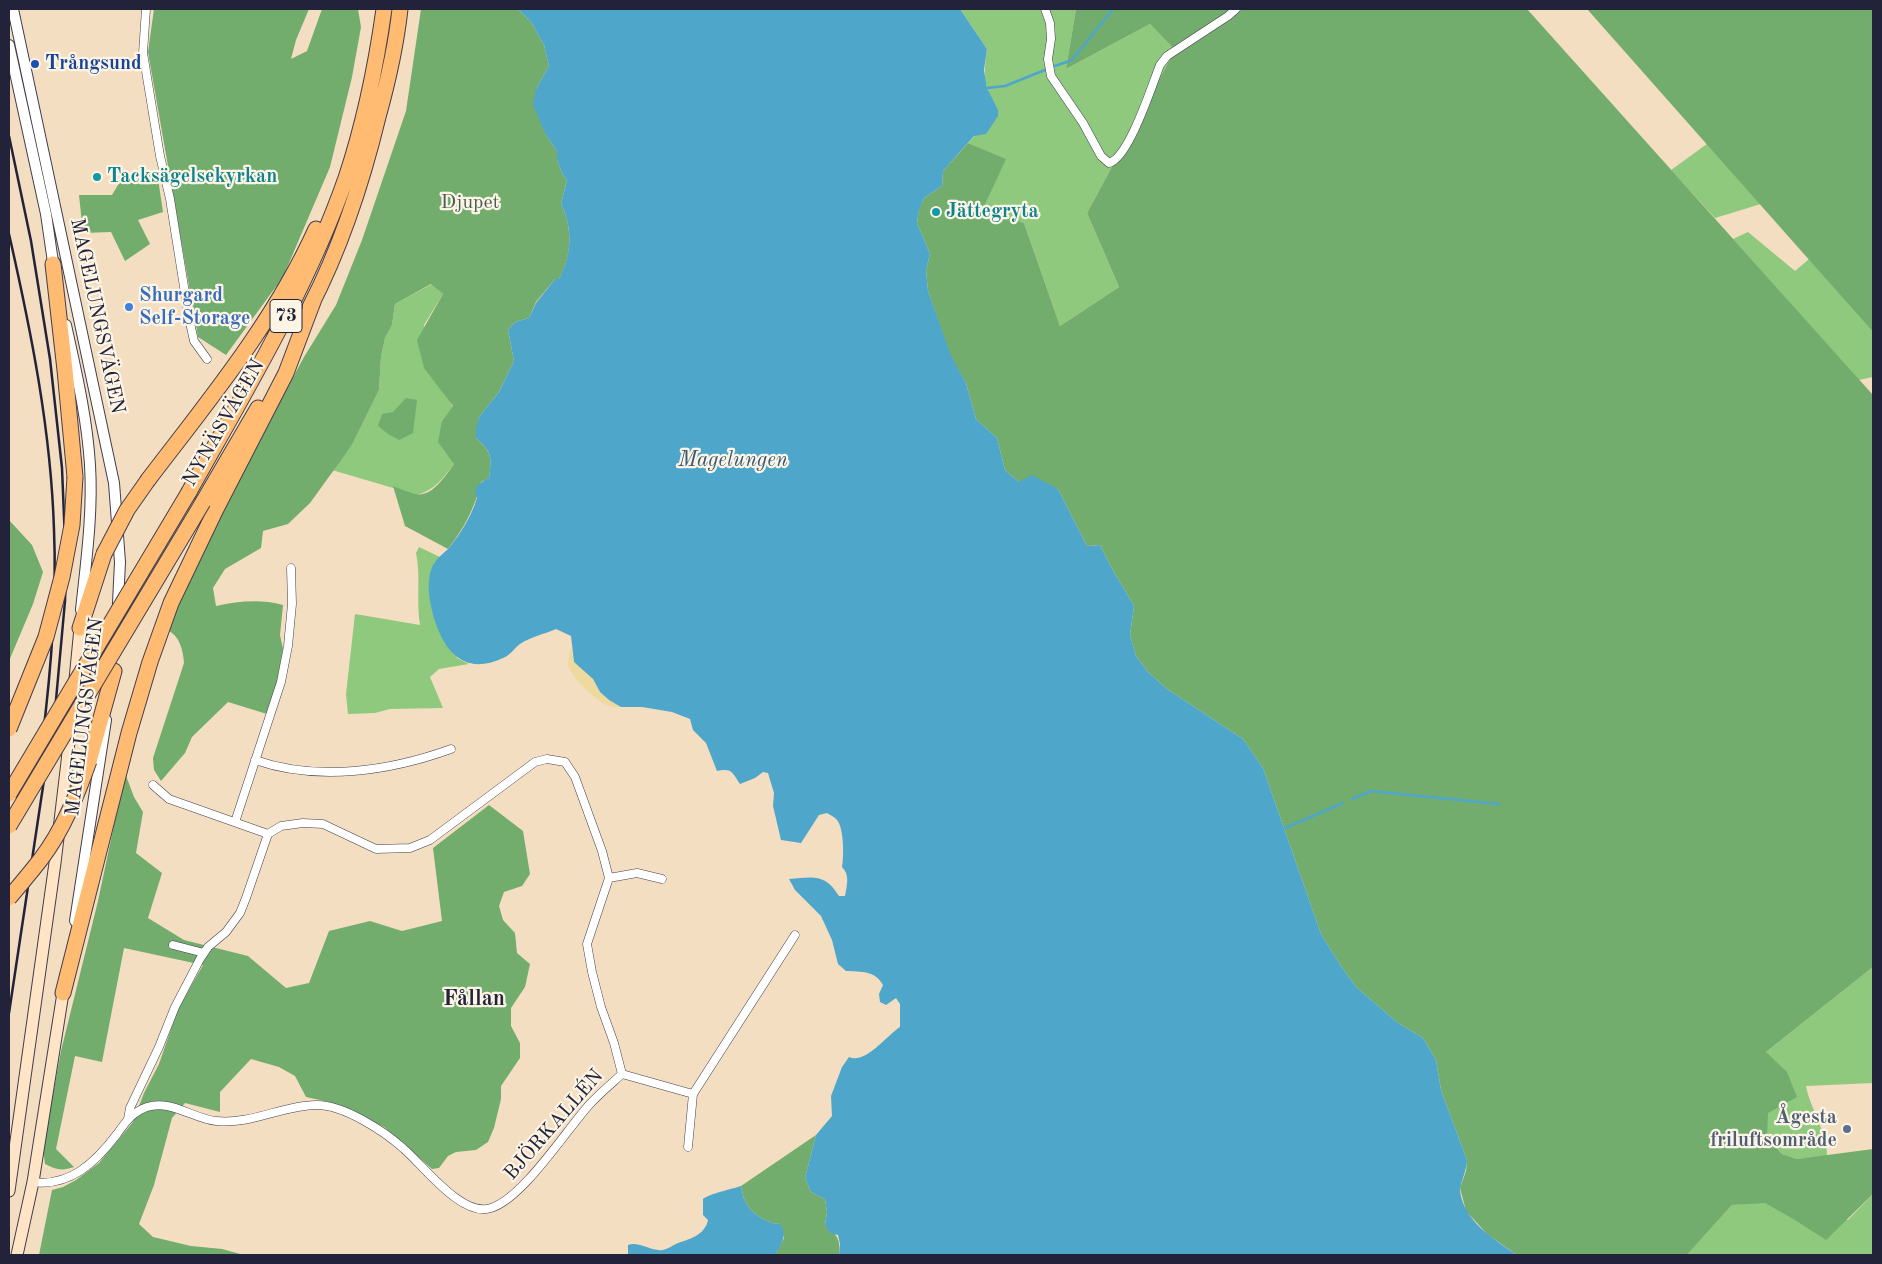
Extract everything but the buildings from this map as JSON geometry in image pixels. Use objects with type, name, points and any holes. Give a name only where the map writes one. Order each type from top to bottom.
[{"type":"highway","name":"NYNÄSVÄGEN","points":[[9,794],[189,492],[298,292],[316,254],[346,178],[360,130],[384,9]]},
{"type":"highway","name":"NYNÄSVÄGEN","points":[[9,826],[210,505],[314,299],[360,184],[392,66],[400,9]]},
{"type":"highway","points":[[80,628],[104,554],[127,510],[250,346],[309,244],[360,130]]},
{"type":"highway","points":[[9,729],[46,637],[62,578],[72,525],[74,477],[65,370],[53,264]]},
{"type":"highway","points":[[63,993],[129,733],[150,662],[210,505]]},
{"type":"highway","points":[[9,898],[42,858],[77,796],[89,761],[114,671]]},
{"type":"main road","name":"MAGELUNGSVÄGEN","points":[[9,1192],[55,863],[80,628]]},
{"type":"main road","name":"MAGELUNGSVÄGEN","points":[[17,1255],[33,1182],[63,993]]},
{"type":"main road","points":[[10,1179],[33,1182]]},
{"type":"street","name":"MAGELUNGSVÄGEN","points":[[13,9],[114,483],[120,562],[114,671],[63,993]]},
{"type":"street","points":[[146,9],[143,53],[158,140],[194,341],[207,359]]},
{"type":"street","points":[[1045,9],[1050,23],[1051,40],[1048,59],[1051,76],[1083,124],[1101,156],[1109,163],[1118,158],[1130,139],[1160,65],[1167,56],[1236,9]]},
{"type":"street","name":"MAGELUNGSVÄGEN","points":[[9,45],[46,214],[53,264],[83,403],[90,465],[90,521],[80,628]]},
{"type":"street","points":[[235,822],[281,682],[288,646],[292,604],[291,568]]},
{"type":"street","points":[[255,760],[272,766],[308,771],[355,772],[424,759],[451,749]]},
{"type":"street","points":[[128,1119],[130,1108],[159,1048],[175,1007],[208,947],[226,932],[240,913],[268,834],[282,826],[303,823],[323,824],[376,849],[410,848],[430,840],[535,762],[557,759],[565,762],[575,777],[610,878],[637,873],[662,879]]},
{"type":"street","points":[[153,784],[169,799],[268,834]]},
{"type":"street","name":"BJÖRKALLÉN","points":[[33,1182],[46,1184],[57,1182],[77,1174],[104,1150],[128,1119],[136,1112],[147,1107],[167,1106],[215,1121],[252,1119],[317,1105],[347,1112],[404,1149],[447,1190],[465,1204],[480,1209],[489,1209],[513,1197],[589,1104],[622,1074],[614,1043],[601,1007],[587,944],[610,878]]},
{"type":"street","points":[[688,1147],[693,1094],[795,935]]},
{"type":"street","points":[[173,945],[204,953]]},
{"type":"street","points":[[622,1074],[693,1094]]},
{"type":"green space","points":[[154,9],[309,9],[296,40],[291,59],[307,51],[322,9],[358,9],[361,27],[352,77],[330,167],[283,277],[226,355],[198,337],[148,52]]},
{"type":"green space","name":"Djupet","points":[[421,9],[518,9],[531,22],[544,45],[549,66],[536,89],[546,135],[557,151],[557,160],[567,180],[561,204],[568,223],[569,251],[563,270],[559,279],[555,279],[536,302],[529,318],[515,322],[508,330],[514,361],[499,392],[479,417],[476,438],[485,447],[490,456],[489,478],[481,482],[476,500],[468,517],[448,549],[405,526],[393,486],[415,494],[427,493],[438,485],[454,464],[438,442],[442,421],[453,406],[424,368],[417,340],[443,294],[431,284],[395,304],[392,325],[385,338],[381,357],[379,390],[352,445],[310,503],[288,524],[263,531],[261,548],[225,569],[213,588],[216,606],[250,601],[283,605],[280,635],[283,649],[277,682],[267,714],[228,702],[192,737],[185,753],[161,781],[154,770],[153,758],[184,663],[180,644],[168,630],[181,594],[248,461],[304,357],[336,305],[362,240],[406,111]]},
{"type":"green space","points":[[960,9],[1076,9],[1066,69],[1150,24],[1175,50],[1087,213],[1119,287],[1060,326],[1024,223],[983,209],[1005,159],[968,143],[998,111],[987,87],[985,68],[987,49]]},
{"type":"green space","points":[[1076,9],[1527,9],[1873,395],[1873,967],[1766,1052],[1787,1072],[1797,1097],[1768,1113],[1767,1137],[1782,1154],[1797,1159],[1873,1149],[1873,1194],[1826,1240],[1765,1203],[1732,1205],[1687,1255],[1517,1255],[1487,1234],[1466,1211],[1460,1188],[1466,1171],[1467,1160],[1441,1090],[1436,1060],[1423,1038],[1398,1023],[1356,987],[1321,934],[1263,768],[1243,739],[1167,689],[1148,672],[1136,656],[1130,635],[1134,606],[1100,545],[1087,546],[1058,489],[1019,482],[1005,470],[997,438],[976,419],[966,383],[950,356],[928,291],[926,270],[930,254],[917,223],[919,209],[924,198],[942,186],[943,171],[968,143],[1006,159],[983,209],[1024,223],[1060,326],[1119,287],[1087,213],[1175,50],[1150,24],[1066,69]]},
{"type":"green space","points":[[1587,9],[1873,9],[1873,332]]},
{"type":"green space","points":[[1707,144],[1761,204],[1715,218],[1671,170]]},
{"type":"green space","points":[[157,172],[163,212],[138,220],[150,244],[125,261],[111,232],[83,233],[79,195],[112,195],[124,175]]},
{"type":"green space","points":[[1748,232],[1795,271],[1809,259],[1873,332],[1873,377],[1859,380],[1733,239]]},
{"type":"green space","points":[[432,284],[443,294],[424,325],[442,389],[453,407],[442,421],[454,464],[434,487],[417,495],[332,470],[352,445],[379,390],[381,357],[385,338],[392,325],[395,304]]},
{"type":"green space","points":[[406,398],[417,400],[413,433],[399,440],[378,426],[382,414],[393,412]]},
{"type":"green space","points":[[9,520],[32,545],[43,572],[33,604],[9,661]]},
{"type":"green space","points":[[419,547],[440,557],[434,563],[457,658],[469,664],[439,669],[430,677],[443,708],[390,709],[375,713],[348,714],[346,694],[355,614],[420,625],[416,553]]},
{"type":"green space","points":[[125,773],[134,797],[143,812],[136,853],[162,873],[148,918],[184,940],[248,956],[286,988],[309,983],[329,931],[370,921],[402,931],[442,921],[433,848],[489,805],[523,831],[530,874],[522,886],[504,892],[499,906],[503,920],[515,933],[517,953],[530,964],[525,987],[511,1008],[511,1026],[520,1043],[520,1058],[501,1086],[501,1099],[494,1128],[488,1142],[476,1150],[456,1152],[448,1156],[439,1168],[432,1169],[384,1127],[329,1102],[306,1097],[295,1076],[279,1067],[251,1059],[220,1092],[220,1112],[185,1103],[172,1118],[154,1185],[139,1224],[153,1237],[191,1246],[222,1249],[244,1255],[39,1255],[52,1190],[76,1180],[99,1163],[133,1122],[144,1093],[159,1064],[178,1009],[203,965],[124,948],[102,1062],[75,1056],[56,1149],[74,1167],[59,1169],[45,1164],[43,1148],[61,1051],[98,901]]},
{"type":"green space","points":[[1873,967],[1873,1083],[1806,1086],[1825,1139],[1827,1156],[1797,1159],[1782,1154],[1767,1137],[1766,1052]]},
{"type":"green space","points":[[816,1135],[805,1178],[811,1192],[825,1199],[827,1212],[825,1225],[837,1238],[839,1255],[775,1255],[784,1238],[780,1224],[765,1220],[755,1214],[744,1199],[741,1186]]},
{"type":"green space","points":[[1873,1194],[1873,1255],[1687,1255],[1732,1205],[1767,1201],[1848,1220]]},
{"type":"sand","points":[[571,648],[574,662],[593,679],[600,692],[621,707],[612,707],[604,704],[579,682],[568,664]]},
{"type":"water","name":"Magelungen","points":[[518,9],[960,9],[987,49],[984,70],[987,88],[998,110],[998,116],[986,134],[974,136],[943,171],[942,186],[924,198],[919,210],[917,223],[930,254],[926,270],[928,291],[951,356],[966,383],[976,419],[997,438],[1005,470],[1019,482],[1032,475],[1058,489],[1087,546],[1100,545],[1134,606],[1130,635],[1136,656],[1148,672],[1167,689],[1243,739],[1263,768],[1321,934],[1356,987],[1398,1023],[1423,1038],[1436,1060],[1441,1090],[1467,1160],[1460,1190],[1462,1201],[1473,1220],[1481,1228],[1517,1255],[839,1255],[840,1244],[838,1235],[830,1233],[825,1225],[827,1212],[825,1199],[811,1192],[805,1178],[816,1135],[832,1116],[831,1096],[842,1067],[849,1057],[862,1057],[869,1053],[900,1027],[900,1004],[896,998],[886,1005],[880,1002],[879,994],[883,985],[872,974],[846,971],[838,964],[832,940],[821,916],[795,890],[789,879],[818,878],[829,883],[839,896],[845,896],[847,877],[842,867],[842,836],[837,820],[827,813],[819,815],[801,843],[781,840],[773,806],[774,793],[768,773],[763,772],[755,778],[740,784],[731,772],[726,770],[717,771],[706,743],[693,730],[690,719],[672,712],[642,707],[621,707],[609,700],[600,692],[593,679],[574,662],[571,636],[556,629],[533,637],[503,658],[490,663],[469,663],[460,659],[445,644],[433,614],[429,579],[433,565],[462,531],[477,498],[476,488],[480,483],[489,478],[490,455],[476,438],[476,429],[479,417],[499,392],[514,361],[508,330],[515,322],[529,318],[536,303],[555,279],[559,279],[569,251],[568,222],[561,204],[567,180],[557,160],[557,151],[546,135],[533,105],[536,89],[549,66],[544,45],[531,22]]},
{"type":"water","points":[[741,1186],[744,1199],[751,1210],[765,1220],[780,1224],[782,1228],[783,1240],[775,1255],[628,1255],[628,1245],[637,1244],[654,1250],[663,1250],[696,1236],[704,1229],[708,1220],[703,1215],[703,1199],[715,1193]]},
{"type":"waterway","points":[[1055,66],[1072,60],[1113,9]]},
{"type":"waterway","points":[[987,88],[1005,86],[1045,70]]},
{"type":"waterway","points":[[1352,799],[1371,791],[1499,804]]},
{"type":"waterway","points":[[1285,828],[1343,803]]},
{"type":"railway","points":[[9,136],[31,241],[50,359],[62,468],[66,565],[65,601],[56,700],[9,1013]]},
{"type":"railway","points":[[9,234],[39,381],[52,493],[55,557],[54,610],[51,663],[42,743]]},
{"type":"place","name":"Trångsund","points":[[35,64]]},
{"type":"place","name":"Tacksägelsekyrkan","points":[[97,177]]},
{"type":"place","name":"Jättegryta","points":[[936,212]]},
{"type":"place","name":"Shurgard Self-Storage","points":[[129,307]]},
{"type":"place","name":"Ågesta friluftsområde","points":[[1847,1129]]},
{"type":"district","name":"Fållan","points":[[474,999]]}]
